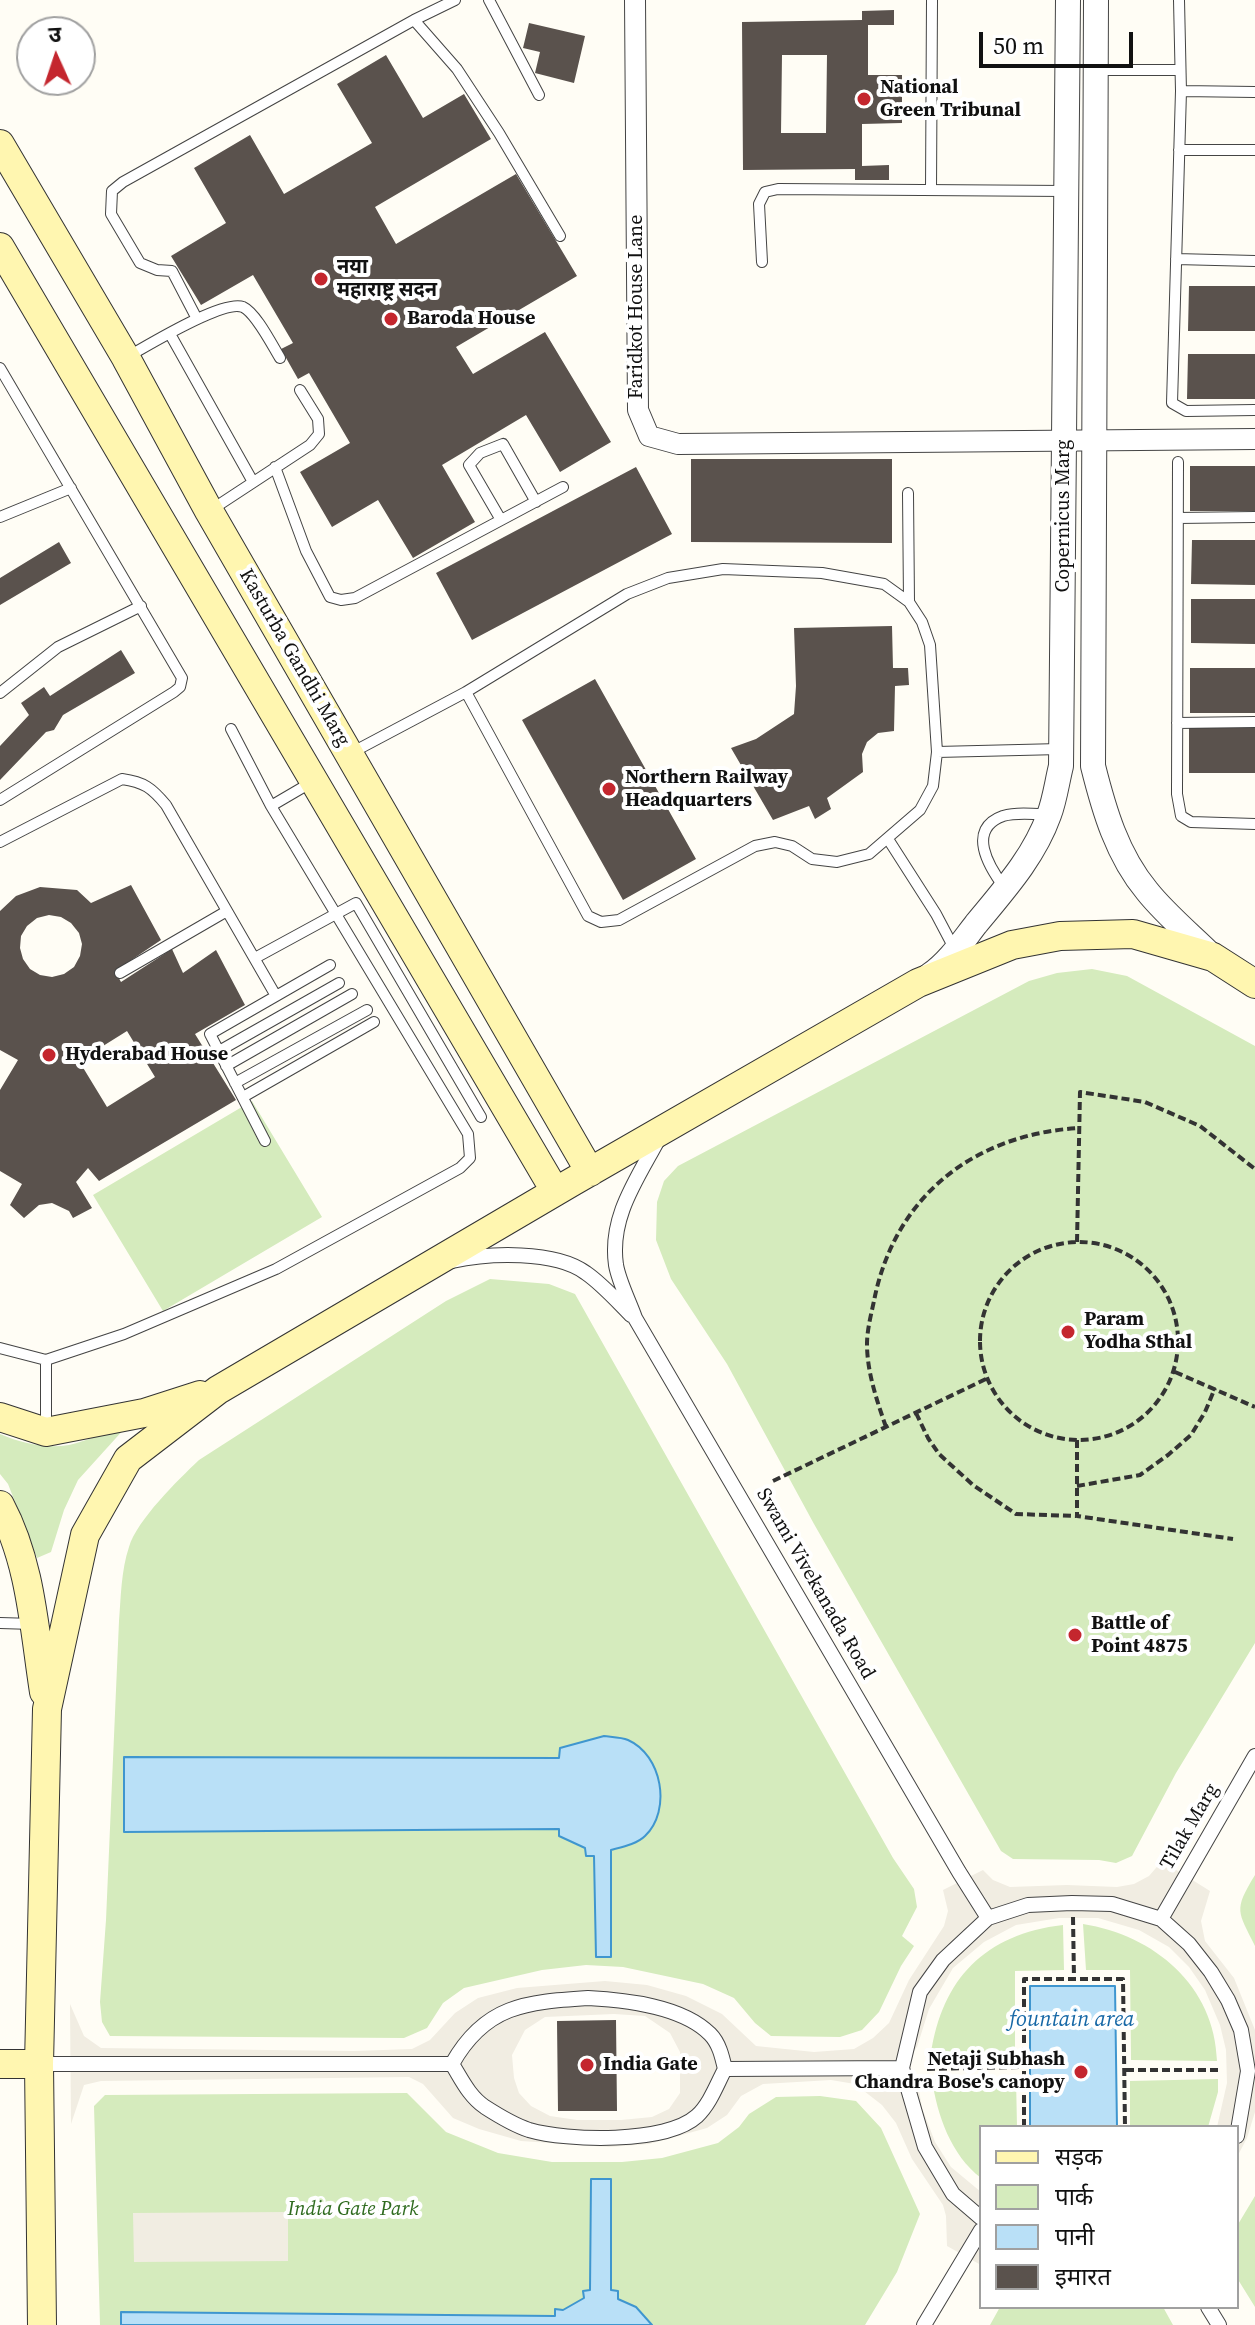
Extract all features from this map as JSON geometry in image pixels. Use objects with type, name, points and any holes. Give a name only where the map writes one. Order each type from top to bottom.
[{"type":"main road","name":"Kasturba Gandhi Marg","points":[[0,144],[126,358],[209,511],[590,1172]]},
{"type":"main road","points":[[0,247],[555,1191]]},
{"type":"main road","points":[[47,1709],[85,1535],[128,1459],[218,1390],[555,1191],[918,983],[1012,945],[1060,936],[1133,934],[1213,957],[1255,984]]},
{"type":"main road","points":[[0,1417],[46,1432],[144,1413],[218,1390]]},
{"type":"main road","points":[[0,1505],[26,1570],[47,1709],[39,2064],[42,2325]]},
{"type":"main road","points":[[0,2064],[39,2064]]},
{"type":"street","name":"Faridkot House Lane","points":[[635,0],[638,410],[649,436],[678,444],[1064,439]]},
{"type":"street","name":"Copernicus Marg","points":[[918,983],[941,967],[1035,847],[1049,815],[1062,758],[1068,0]]},
{"type":"street","name":"Copernicus Marg","points":[[1096,0],[1093,766],[1113,834],[1132,868],[1146,890],[1213,957]]},
{"type":"street","points":[[1064,439],[1255,439]]},
{"type":"street","points":[[1062,758],[1093,766]]},
{"type":"street","points":[[635,1318],[617,1267],[615,1235],[625,1198],[662,1130]]},
{"type":"street","points":[[427,1267],[468,1258],[549,1258],[585,1271],[635,1318]]},
{"type":"street","name":"Swami Vivekanada Road","points":[[635,1318],[988,1918]]},
{"type":"street","name":"Tilak Marg","points":[[1161,1919],[1255,1756]]},
{"type":"street","points":[[979,2216],[953,2194],[925,2147],[902,2068],[920,1992],[943,1960],[988,1918],[1028,1905],[1072,1903],[1112,1904],[1161,1919],[1189,1944],[1211,1972],[1241,2030],[1248,2071],[1239,2125]]},
{"type":"street","points":[[588,1998],[670,2010],[709,2033],[721,2051],[725,2069],[708,2103],[695,2118],[667,2130],[638,2136],[581,2138],[551,2135],[508,2121],[469,2093],[452,2064],[465,2041],[483,2023],[503,2013],[529,2004],[588,1998]]},
{"type":"street","points":[[39,2064],[452,2064]]},
{"type":"street","points":[[725,2069],[902,2068]]},
{"type":"street","points":[[924,2325],[979,2233]]},
{"type":"lane","points":[[197,319],[172,271],[157,270],[140,263],[111,214],[112,191],[123,182],[455,0]]},
{"type":"lane","points":[[489,0],[539,95]]},
{"type":"lane","points":[[931,190],[932,0]]},
{"type":"lane","points":[[1179,0],[1181,91],[1172,403],[1186,411],[1255,410]]},
{"type":"lane","points":[[414,20],[457,69],[560,236]]},
{"type":"lane","points":[[1096,70],[1179,70]]},
{"type":"lane","points":[[1181,91],[1255,92]]},
{"type":"lane","points":[[1179,150],[1255,150]]},
{"type":"lane","points":[[762,262],[759,204],[765,192],[778,189],[1066,191]]},
{"type":"lane","points":[[1176,259],[1255,261]]},
{"type":"lane","points":[[126,358],[197,319],[227,307],[240,306],[251,312],[280,358]]},
{"type":"lane","points":[[170,334],[253,482]]},
{"type":"lane","points":[[0,368],[182,678],[180,687],[0,800]]},
{"type":"lane","points":[[209,511],[310,445],[319,434],[318,419],[300,390]]},
{"type":"lane","points":[[501,520],[469,465],[480,453],[503,444],[536,502]]},
{"type":"lane","points":[[1178,462],[1177,794],[1181,816],[1191,822],[1255,824]]},
{"type":"lane","points":[[275,467],[306,551],[330,597],[341,600],[355,598],[563,487]]},
{"type":"lane","points":[[0,517],[71,488]]},
{"type":"lane","points":[[908,493],[909,602]]},
{"type":"lane","points":[[1178,518],[1255,517]]},
{"type":"lane","points":[[349,754],[466,692],[627,594],[668,578],[723,569],[822,573],[884,584],[909,602],[922,622],[930,645],[937,752],[933,786],[920,810],[869,854],[837,862],[812,859],[792,846],[775,842],[755,846],[619,920],[601,922],[588,916],[466,692]]},
{"type":"lane","points":[[0,693],[58,647],[141,606]]},
{"type":"lane","points":[[1177,723],[1255,722]]},
{"type":"lane","points":[[0,1348],[46,1360],[124,1334],[276,1269],[460,1168],[470,1158],[468,1134],[271,806],[231,729]]},
{"type":"lane","points":[[937,752],[1062,758]]},
{"type":"lane","points":[[0,842],[122,779],[139,781],[152,787],[166,805],[276,996]]},
{"type":"lane","points":[[271,806],[314,781]]},
{"type":"lane","points":[[1005,889],[983,852],[987,830],[994,821],[1005,816],[1049,815]]},
{"type":"lane","points":[[888,839],[955,950]]},
{"type":"lane","points":[[255,958],[356,903],[481,1117]]},
{"type":"lane","points":[[120,973],[227,911]]},
{"type":"lane","points":[[265,1141],[210,1034],[330,965]]},
{"type":"lane","points":[[219,1051],[339,983]]},
{"type":"lane","points":[[226,1066],[352,994]]},
{"type":"lane","points":[[235,1083],[367,1010]]},
{"type":"lane","points":[[243,1097],[374,1022]]},
{"type":"lane","points":[[46,1360],[46,1432]]},
{"type":"lane","points":[[0,1623],[33,1624]]},
{"type":"path","points":[[1077,1242],[1080,1092],[1145,1102],[1200,1126],[1255,1169]]},
{"type":"path","points":[[886,1427],[875,1390],[867,1344],[881,1268],[898,1232],[919,1202],[971,1158],[1012,1139],[1079,1128]]},
{"type":"path","points":[[1077,1242],[1118,1250],[1152,1274],[1174,1310],[1178,1331],[1175,1372],[1162,1396],[1144,1417],[1121,1431],[1096,1439],[1077,1440],[1042,1434],[1019,1421],[1000,1402],[986,1379],[980,1352],[980,1325],[989,1299],[1004,1276],[1025,1258],[1050,1246],[1077,1242]]},
{"type":"path","points":[[1175,1372],[1255,1407]]},
{"type":"path","points":[[773,1481],[986,1379]]},
{"type":"path","points":[[1077,1486],[1140,1475],[1191,1435],[1215,1388]]},
{"type":"path","points":[[916,1413],[939,1454],[973,1485],[1016,1514],[1077,1516],[1233,1539]]},
{"type":"path","points":[[1077,1440],[1077,1516]]},
{"type":"path","points":[[1073,1917],[1074,1979]]},
{"type":"path","points":[[1024,2125],[1024,1979],[1123,1979],[1125,2125]]},
{"type":"path","points":[[927,2069],[1024,2067]]},
{"type":"path","points":[[1126,2070],[1219,2070]]},
{"type":"green space","points":[[1092,969],[1127,976],[1255,1046],[1255,1643],[1176,1773],[1132,1856],[1116,1863],[1013,1859],[1001,1851],[814,1524],[727,1364],[671,1279],[656,1240],[657,1202],[664,1181],[678,1166],[1029,981],[1057,973]]},
{"type":"green space","points":[[252,1101],[322,1217],[163,1311],[93,1195]]},
{"type":"green space","points":[[490,1279],[549,1284],[575,1294],[893,1858],[914,1889],[917,1907],[902,1936],[914,1946],[879,2012],[862,2030],[840,2037],[771,2036],[734,1998],[703,1984],[623,1967],[586,1965],[542,1970],[464,1988],[443,2003],[427,2028],[404,2038],[110,2036],[102,2022],[100,2002],[119,1621],[126,1556],[133,1536],[159,1501],[199,1460],[446,1301]]},
{"type":"green space","points":[[125,1428],[78,1480],[64,1510],[51,1552],[37,1558],[8,1484],[0,1474],[0,1434],[34,1444],[60,1446]]},
{"type":"green space","points":[[1255,1875],[1255,1946],[1240,1911],[1243,1896]]},
{"type":"green space","points":[[1083,1924],[1134,1940],[1176,1968],[1205,2010],[1214,2034],[1217,2061],[1131,2060],[1130,1970],[1086,1970]]},
{"type":"green space","points":[[1063,1925],[1064,1970],[1015,1971],[1015,2055],[931,2054],[945,2003],[972,1965],[1011,1938]]},
{"type":"green space","points":[[1016,2078],[1017,2125],[979,2125],[979,2176],[961,2158],[947,2133],[932,2079]]},
{"type":"green space","points":[[1218,2079],[1218,2092],[1209,2125],[1130,2125],[1130,2081]]},
{"type":"green space","name":"India Gate Park","points":[[407,2093],[446,2132],[498,2153],[552,2162],[622,2162],[662,2158],[718,2143],[739,2127],[749,2114],[776,2097],[820,2096],[856,2101],[881,2128],[920,2214],[897,2272],[865,2325],[100,2325],[94,2106],[105,2095]]},
{"type":"green space","points":[[1255,2196],[1255,2307],[1239,2281],[1239,2223]]},
{"type":"green space","points":[[999,2309],[1164,2309],[1173,2325],[990,2325]]},
{"type":"shaded area","points":[[1162,1861],[1210,1891],[1201,1921],[1205,1941],[1234,1978],[1255,2030],[1255,2112],[1247,2138],[1239,2153],[1239,2125],[1217,2125],[1227,2083],[1226,2050],[1220,2025],[1205,1990],[1189,1967],[1169,1947],[1139,1930],[1098,1918],[1059,1918],[1016,1925],[984,1942],[953,1968],[929,2009],[917,2047],[902,2068],[918,2084],[922,2108],[935,2142],[951,2167],[979,2190],[979,2264],[947,2246],[943,2205],[912,2159],[896,2123],[882,2105],[855,2084],[831,2080],[763,2084],[741,2096],[727,2115],[707,2128],[649,2144],[609,2147],[521,2141],[479,2129],[453,2118],[423,2084],[409,2077],[101,2081],[84,2085],[71,2124],[70,2004],[84,2036],[101,2048],[412,2049],[430,2040],[455,2013],[478,1998],[517,1988],[605,1981],[647,1985],[686,1996],[722,2014],[756,2046],[814,2052],[854,2049],[873,2038],[889,2023],[909,1980],[944,1926],[948,1911],[943,1890],[983,1870],[993,1880],[1010,1887],[1117,1887],[1134,1884],[1149,1876]],"holes":[[[645,2016],[670,2033],[680,2052],[680,2093],[669,2109],[652,2117],[577,2120],[550,2116],[531,2106],[519,2093],[512,2055],[525,2030],[545,2017]]]},
{"type":"shaded area","points":[[288,2212],[288,2261],[134,2262],[133,2213]]},
{"type":"water","points":[[604,1736],[625,1739],[640,1747],[655,1770],[660,1798],[659,1812],[645,1836],[611,1850],[611,1957],[596,1957],[594,1856],[586,1856],[585,1848],[559,1836],[559,1829],[124,1832],[124,1757],[559,1758],[560,1748]]},
{"type":"water","name":"fountain area","points":[[1030,1986],[1115,1986],[1117,2125],[1030,2125]]},
{"type":"water","points":[[591,2179],[611,2179],[611,2290],[618,2291],[618,2299],[636,2307],[652,2325],[121,2325],[121,2312],[555,2316],[555,2309],[563,2310],[584,2298],[583,2291],[590,2290]]},
{"type":"building","name":"National Green Tribunal","points":[[894,10],[894,25],[868,25],[868,75],[902,75],[902,123],[862,124],[862,166],[889,165],[889,180],[855,180],[855,169],[743,170],[742,22],[862,20],[862,11]],"holes":[[[782,55],[827,55],[826,133],[781,133]]]},
{"type":"building","points":[[529,23],[585,36],[574,83],[535,73],[540,52],[523,48]]},
{"type":"building","name":"Baroda House","points":[[386,55],[423,118],[464,94],[491,139],[375,207],[396,244],[516,174],[577,276],[456,347],[473,374],[545,332],[611,442],[560,472],[526,415],[442,465],[475,522],[413,558],[378,500],[332,527],[300,472],[350,443],[309,373],[298,379],[281,349],[293,343],[253,275],[201,305],[171,256],[226,223],[194,168],[250,135],[284,194],[372,143],[337,84]]},
{"type":"building","points":[[1189,286],[1255,286],[1255,331],[1188,331]]},
{"type":"building","points":[[1188,354],[1255,354],[1255,399],[1187,399]]},
{"type":"building","points":[[691,459],[892,459],[892,543],[691,542]]},
{"type":"building","points":[[1190,466],[1255,466],[1255,511],[1190,511]]},
{"type":"building","points":[[636,467],[672,534],[472,640],[436,573]]},
{"type":"building","points":[[1192,540],[1255,540],[1255,585],[1191,584]]},
{"type":"building","points":[[59,542],[71,563],[0,605],[0,578]]},
{"type":"building","points":[[1191,599],[1255,599],[1255,644],[1191,643]]},
{"type":"building","points":[[892,626],[893,668],[908,668],[909,685],[895,686],[894,731],[878,733],[867,742],[862,754],[863,772],[827,798],[831,809],[815,819],[809,806],[773,820],[731,748],[756,739],[794,714],[794,628]]},
{"type":"building","points":[[121,650],[135,673],[63,715],[54,730],[46,732],[0,780],[0,746],[29,715],[21,703],[44,687],[50,696]]},
{"type":"building","points":[[1190,668],[1255,668],[1255,713],[1190,713]]},
{"type":"building","name":"Northern Railway Headquarters","points":[[595,679],[696,859],[623,900],[522,720]]},
{"type":"building","points":[[1189,728],[1255,728],[1255,773],[1189,773]]},
{"type":"building","name":"Hyderabad House","points":[[131,885],[161,940],[115,971],[121,982],[172,949],[183,973],[216,950],[245,1005],[195,1034],[236,1100],[99,1181],[88,1168],[76,1182],[92,1208],[73,1218],[69,1211],[52,1203],[39,1205],[24,1218],[10,1205],[22,1184],[0,1171],[0,1090],[18,1060],[0,1050],[0,911],[16,896],[40,887],[77,890],[91,903]],"holes":[[[49,915],[71,923],[79,933],[82,944],[74,967],[52,977],[30,969],[20,948],[21,936],[27,926],[37,918]],[[127,1031],[155,1077],[107,1107],[79,1061]]]},
{"type":"building","points":[[616,2020],[617,2111],[558,2111],[557,2021]]},
{"type":"place","name":"National Green Tribunal","points":[[864,99]]},
{"type":"place","name":"नया महाराष्ट्र सदन","points":[[321,279]]},
{"type":"place","name":"Baroda House","points":[[391,319]]},
{"type":"place","name":"Northern Railway Headquarters","points":[[609,789]]},
{"type":"place","name":"Hyderabad House","points":[[49,1055]]},
{"type":"place","name":"Param Yodha Sthal","points":[[1068,1332]]},
{"type":"place","name":"Battle of Point 4875","points":[[1075,1635]]},
{"type":"place","name":"India Gate","points":[[587,2065]]},
{"type":"place","name":"Netaji Subhash Chandra Bose's canopy","points":[[1081,2072]]}]
